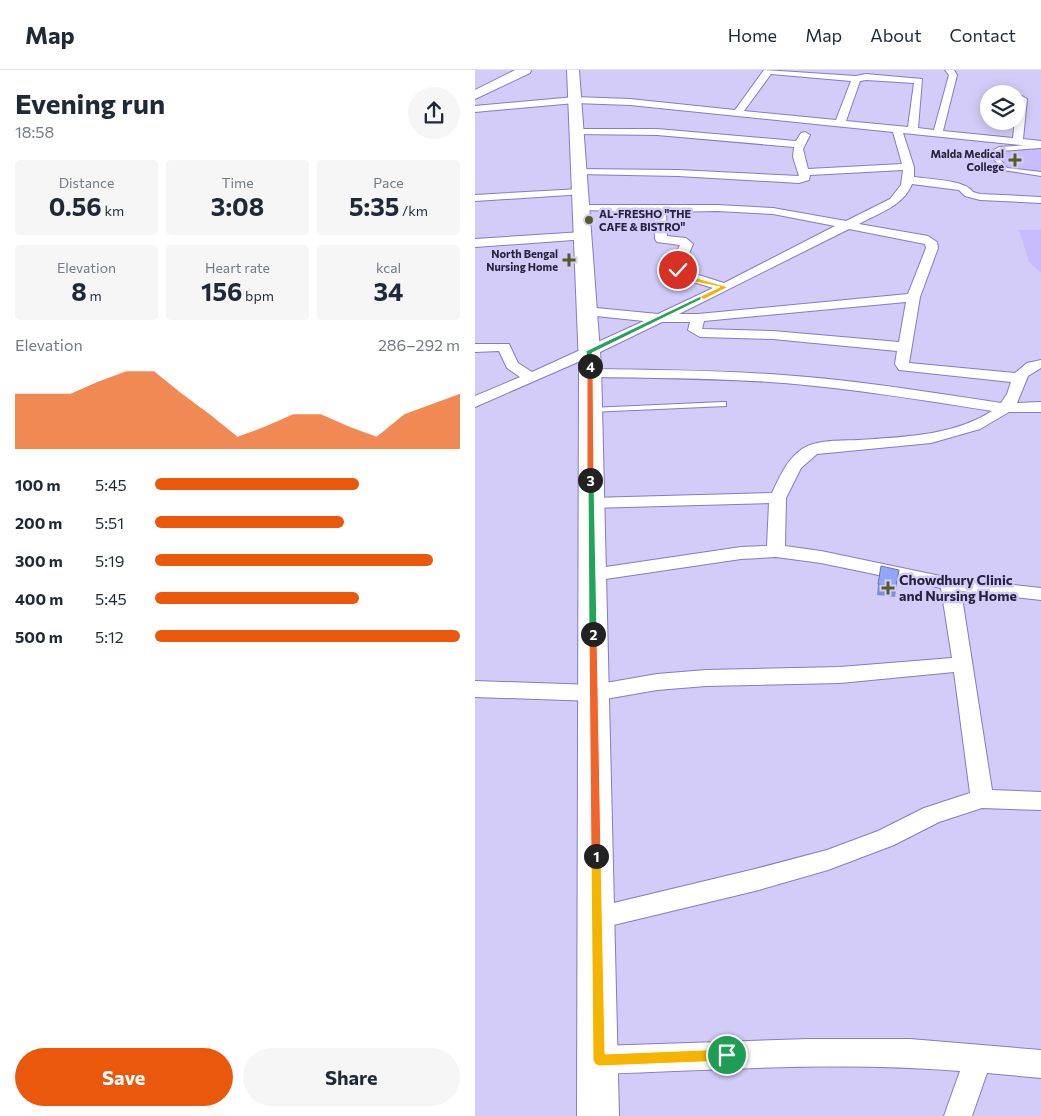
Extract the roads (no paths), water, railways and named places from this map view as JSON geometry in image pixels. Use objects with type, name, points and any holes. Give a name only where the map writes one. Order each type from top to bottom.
[{"type":"main road","points":[[475,95],[525,70]]},
{"type":"main road","points":[[573,70],[589,363],[599,1060],[598,1116]]},
{"type":"street","points":[[737,113],[769,70],[856,79],[863,77],[919,81],[913,130]]},
{"type":"street","points":[[938,133],[953,75],[949,70]]},
{"type":"street","points":[[840,123],[856,79]]},
{"type":"street","points":[[475,109],[575,100],[630,102],[913,130],[1041,145]]},
{"type":"street","points":[[475,198],[580,190],[678,173],[799,180],[805,178],[797,157],[798,144],[815,121]]},
{"type":"street","points":[[475,402],[530,378],[589,363],[660,318],[725,287],[900,197],[904,193],[908,180],[909,167],[897,129]]},
{"type":"street","points":[[1018,141],[1019,130]]},
{"type":"street","points":[[577,132],[657,132],[798,144]]},
{"type":"street","points":[[804,172],[909,167]]},
{"type":"street","points":[[908,180],[966,189],[969,194],[980,197],[1041,200]]},
{"type":"street","points":[[580,190],[660,208],[717,208],[773,211],[931,242],[932,248],[913,297],[902,364],[909,368],[1019,378]]},
{"type":"street","points":[[660,208],[661,239],[682,241],[687,244],[678,265],[678,270],[681,274],[725,287]]},
{"type":"street","points":[[475,243],[583,236]]},
{"type":"street","points":[[586,311],[660,318],[698,318],[913,297]]},
{"type":"street","points":[[698,318],[695,330],[701,333],[773,334],[904,347]]},
{"type":"street","points":[[475,348],[504,347],[512,365],[530,378]]},
{"type":"street","points":[[589,363],[678,374],[784,379],[1005,408],[1041,407]]},
{"type":"street","points":[[776,551],[778,498],[796,463],[809,452],[834,446],[907,441],[952,433],[983,422],[1005,408],[1015,397],[1022,372],[1028,367],[1041,364]]},
{"type":"street","points":[[590,502],[778,498]]},
{"type":"street","points":[[592,575],[741,553],[776,551],[821,557],[950,584],[1041,594]]},
{"type":"street","points":[[950,584],[982,799]]},
{"type":"street","points":[[475,689],[594,693],[657,682],[706,678],[840,675],[963,664]]},
{"type":"street","points":[[597,918],[755,880],[828,860],[886,838],[931,815],[982,799],[1041,801]]},
{"type":"street","points":[[599,1060],[808,1053],[909,1054],[1041,1064]]},
{"type":"street","points":[[958,1116],[978,1060]]},
{"type":"lane","points":[[1041,145],[999,149],[992,152],[1005,170],[1041,174]]},
{"type":"lane","points":[[590,410],[723,404]]},
{"type":"place","name":"Malda Medical College","points":[[1015,160]]},
{"type":"place","name":"AL-FRESHO \"THE CAFE & BISTRO\"","points":[[589,220]]},
{"type":"place","name":"North Bengal Nursing Home","points":[[569,260]]},
{"type":"place","name":"Chowdhury Clinic and Nursing Home","points":[[888,588]]}]
